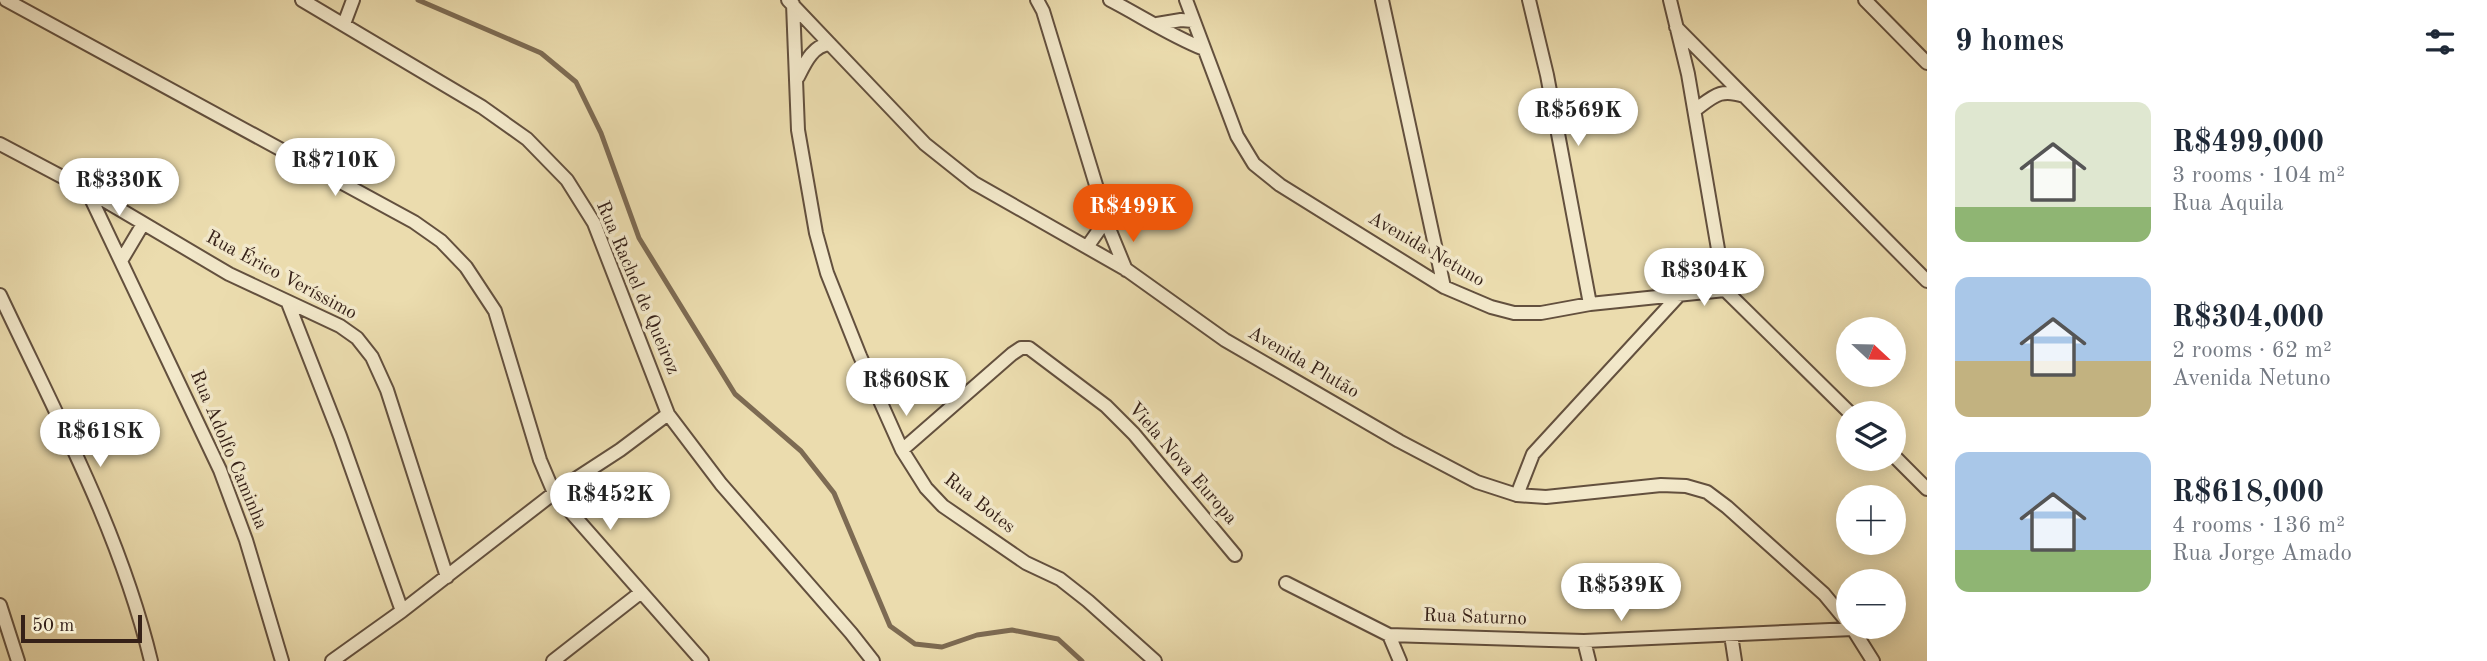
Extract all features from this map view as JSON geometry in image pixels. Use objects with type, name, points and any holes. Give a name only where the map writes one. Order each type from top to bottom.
[{"type":"street","points":[[6,0],[414,222],[441,241],[466,267],[495,312],[540,460],[554,493],[702,661]]},
{"type":"street","name":"Rua Rachel de Queiroz","points":[[302,0],[482,107],[527,139],[567,180],[594,223],[668,414],[721,484],[873,661]]},
{"type":"street","points":[[344,24],[353,0]]},
{"type":"street","points":[[1110,0],[1157,24],[1181,40],[1204,49]]},
{"type":"street","name":"Avenida Netuno","points":[[1186,0],[1237,136],[1254,164],[1280,185],[1444,287],[1467,299],[1514,313],[1541,313],[1590,304],[1725,290]]},
{"type":"street","points":[[1382,0],[1444,287]]},
{"type":"street","points":[[1529,0],[1547,75],[1590,304]]},
{"type":"street","points":[[1670,0],[1695,110],[1725,290],[1838,401]]},
{"type":"street","points":[[1865,0],[1927,63]]},
{"type":"street","name":"Avenida Plutão","points":[[791,2],[925,144],[954,169],[1127,270],[1225,340],[1477,482],[1517,495],[1546,497],[1661,485],[1686,486],[1707,492],[1824,594],[1836,609]]},
{"type":"street","name":"Rua Botes","points":[[791,2],[798,130],[816,233],[827,273],[902,450],[926,488],[943,506],[1026,563],[1060,579],[1155,661]]},
{"type":"street","points":[[1041,4],[1106,220],[1127,270]]},
{"type":"street","points":[[1157,24],[1193,21]]},
{"type":"street","points":[[1676,27],[1927,281]]},
{"type":"street","points":[[797,77],[813,52],[822,44],[830,44]]},
{"type":"street","points":[[1914,49],[1927,55]]},
{"type":"street","points":[[1695,110],[1717,93],[1730,91],[1744,96]]},
{"type":"street","name":"Rua Érico Veríssimo","points":[[0,144],[88,190],[229,274],[340,326],[357,338],[372,357],[387,390],[447,577]]},
{"type":"street","name":"Rua Adolfo Caminha","points":[[88,190],[220,470],[246,540],[282,661]]},
{"type":"street","points":[[1087,247],[1106,220]]},
{"type":"street","points":[[121,261],[143,224]]},
{"type":"street","points":[[1517,495],[1533,454],[1681,293]]},
{"type":"street","points":[[0,295],[99,504],[120,560],[151,661]]},
{"type":"street","points":[[288,303],[345,449],[402,611]]},
{"type":"street","name":"Viela Nova Europa","points":[[902,450],[1012,354],[1021,348],[1029,348],[1115,415],[1235,555]]},
{"type":"street","points":[[332,661],[447,577],[554,493],[620,450],[668,414]]},
{"type":"street","points":[[1906,468],[1927,489]]},
{"type":"street","points":[[1286,583],[1389,635],[1400,661]]},
{"type":"street","points":[[553,661],[640,593]]},
{"type":"street","points":[[0,605],[18,661]]},
{"type":"street","name":"Rua Saturno","points":[[1389,635],[1584,641],[1731,635],[1836,627]]},
{"type":"street","points":[[1731,635],[1735,661]]},
{"type":"street","name":"Avenida Plutão","points":[[1859,639],[1873,661]]},
{"type":"street","points":[[1584,641],[1589,661]]},
{"type":"waterway","points":[[418,0],[541,53],[576,82],[601,133],[639,238],[735,394],[801,451],[834,493],[890,626],[915,644],[942,647],[977,635],[1012,630],[1058,639],[1082,661]]}]
